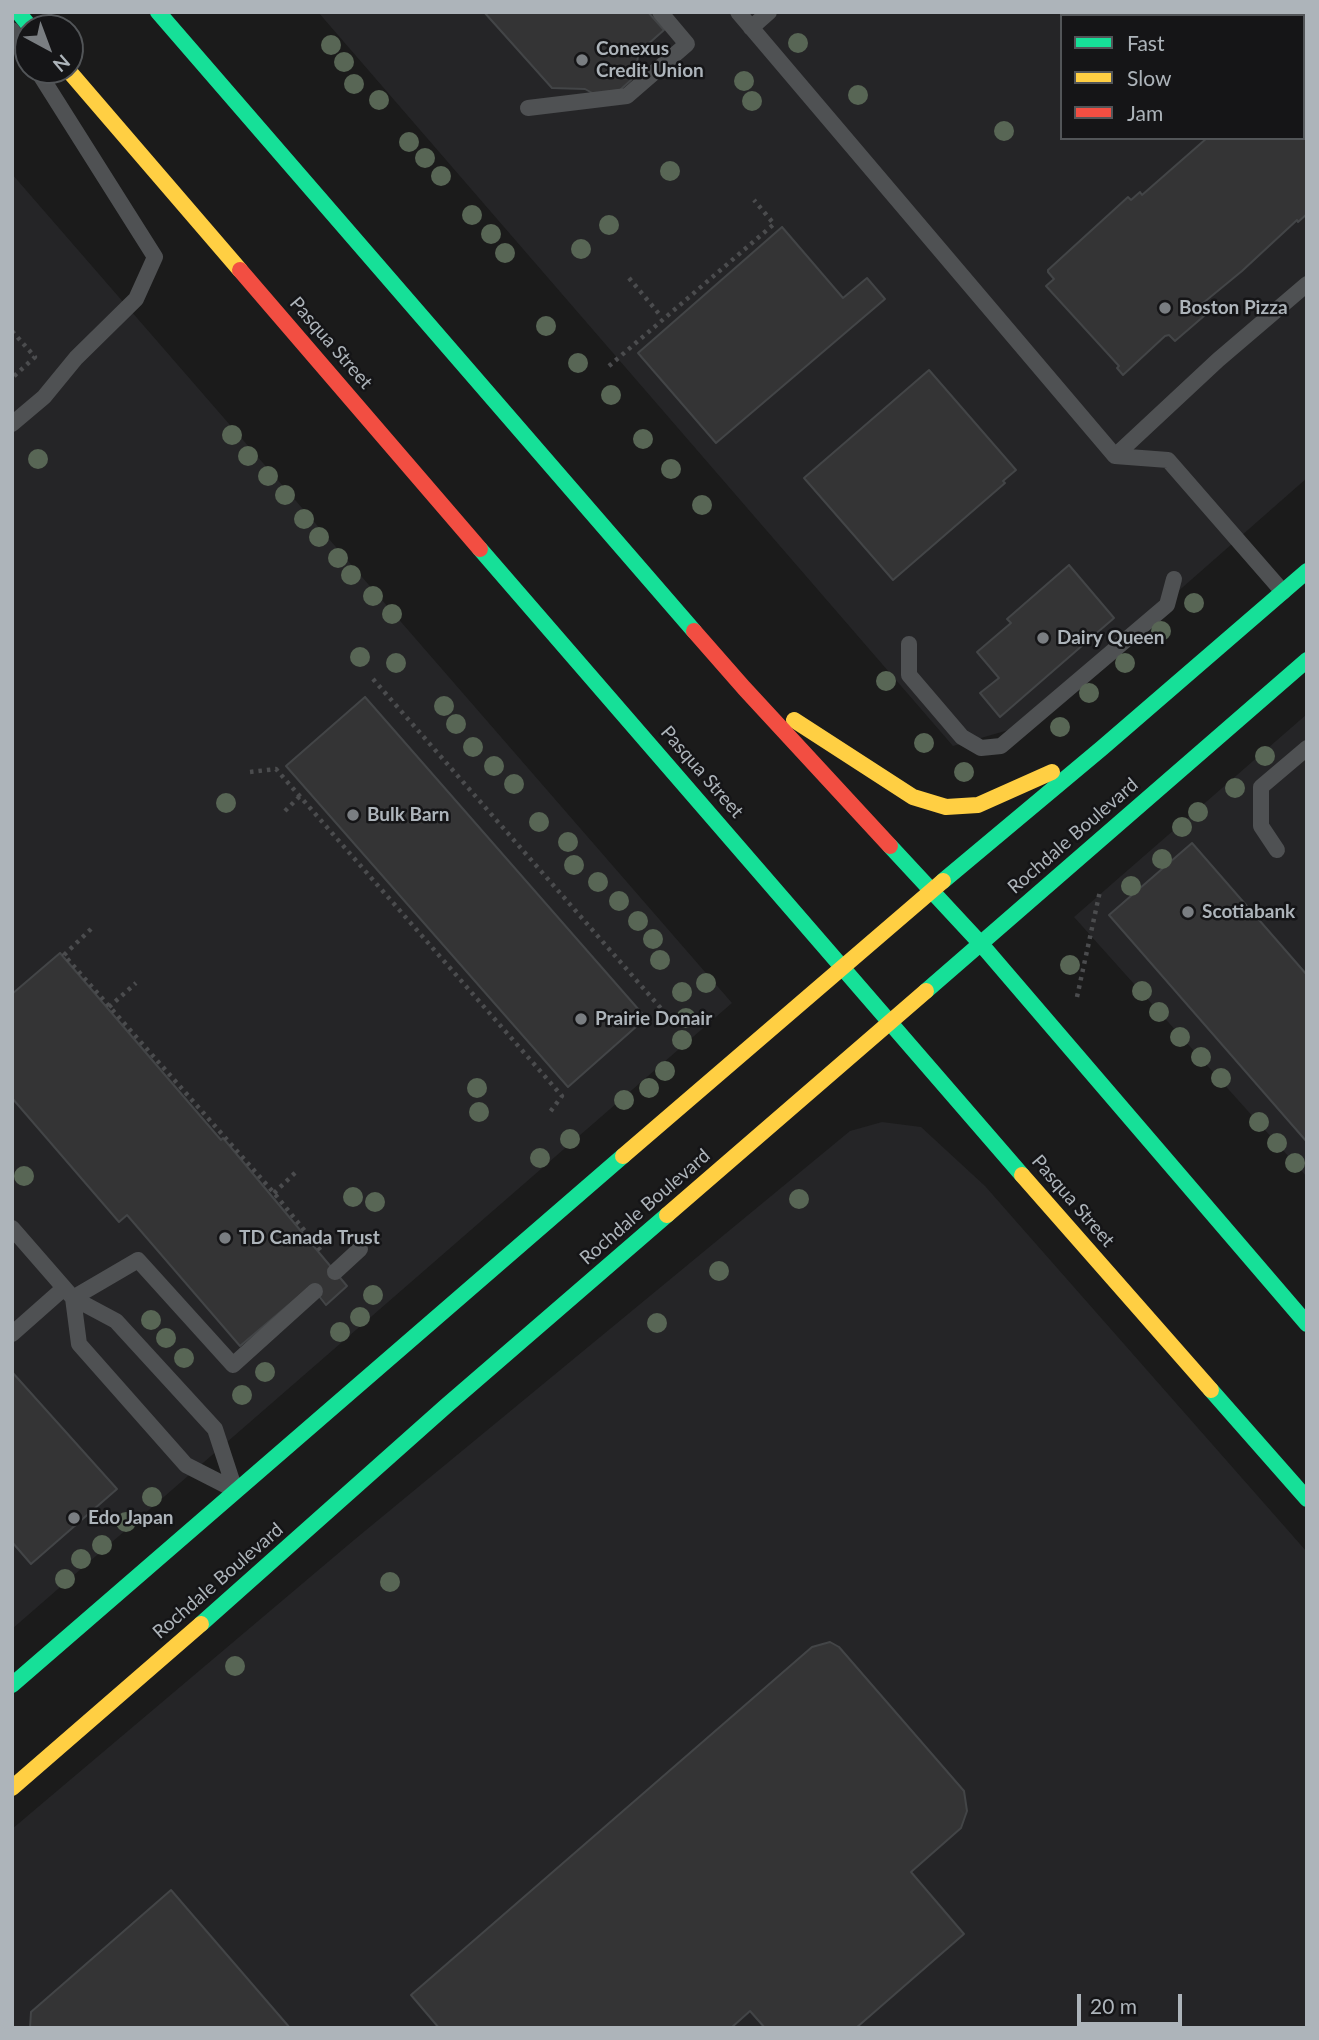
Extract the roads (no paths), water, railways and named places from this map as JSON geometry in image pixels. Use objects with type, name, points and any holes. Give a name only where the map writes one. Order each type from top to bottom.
[{"type":"main road","points":[[158,12],[744,688],[981,944],[1307,1324]]},
{"type":"main road","name":"Pasqua Street","points":[[80,84],[890,1024],[1307,1499]]},
{"type":"main road","points":[[12,1685],[842,966],[1307,571]]},
{"type":"main road","name":"Rochdale Boulevard","points":[[12,1788],[286,1550],[446,1406],[1307,660]]},
{"type":"main road","points":[[744,688],[914,797],[946,807],[978,805],[1101,748]]},
{"type":"lane","points":[[528,108],[628,96],[687,44],[660,12]]},
{"type":"lane","points":[[738,12],[1115,456],[1168,460],[1283,592]]},
{"type":"lane","points":[[751,28],[769,12]]},
{"type":"lane","points":[[12,424],[44,397],[87,348],[136,299],[155,257],[46,84]]},
{"type":"lane","points":[[1115,456],[1218,360],[1307,284]]},
{"type":"lane","points":[[909,644],[908,675],[962,737],[981,748],[1001,746],[1167,605],[1174,579]]},
{"type":"lane","points":[[1277,850],[1261,826],[1262,787],[1307,748]]},
{"type":"lane","points":[[12,1228],[69,1293],[116,1321],[215,1429],[235,1490]]},
{"type":"lane","points":[[332,1266],[360,1249]]},
{"type":"lane","points":[[12,1334],[69,1293],[138,1260],[233,1365],[315,1291]]},
{"type":"lane","points":[[69,1293],[79,1344],[186,1465],[235,1490]]},
{"type":"place","name":"Conexus Credit Union","points":[[582,60]]},
{"type":"place","name":"Boston Pizza","points":[[1165,308]]},
{"type":"place","name":"Dairy Queen","points":[[1043,638]]},
{"type":"place","name":"Bulk Barn","points":[[353,815]]},
{"type":"place","name":"Scotiabank","points":[[1188,912]]},
{"type":"place","name":"Prairie Donair","points":[[581,1019]]},
{"type":"place","name":"TD Canada Trust","points":[[225,1238]]},
{"type":"place","name":"Edo Japan","points":[[74,1518]]}]
